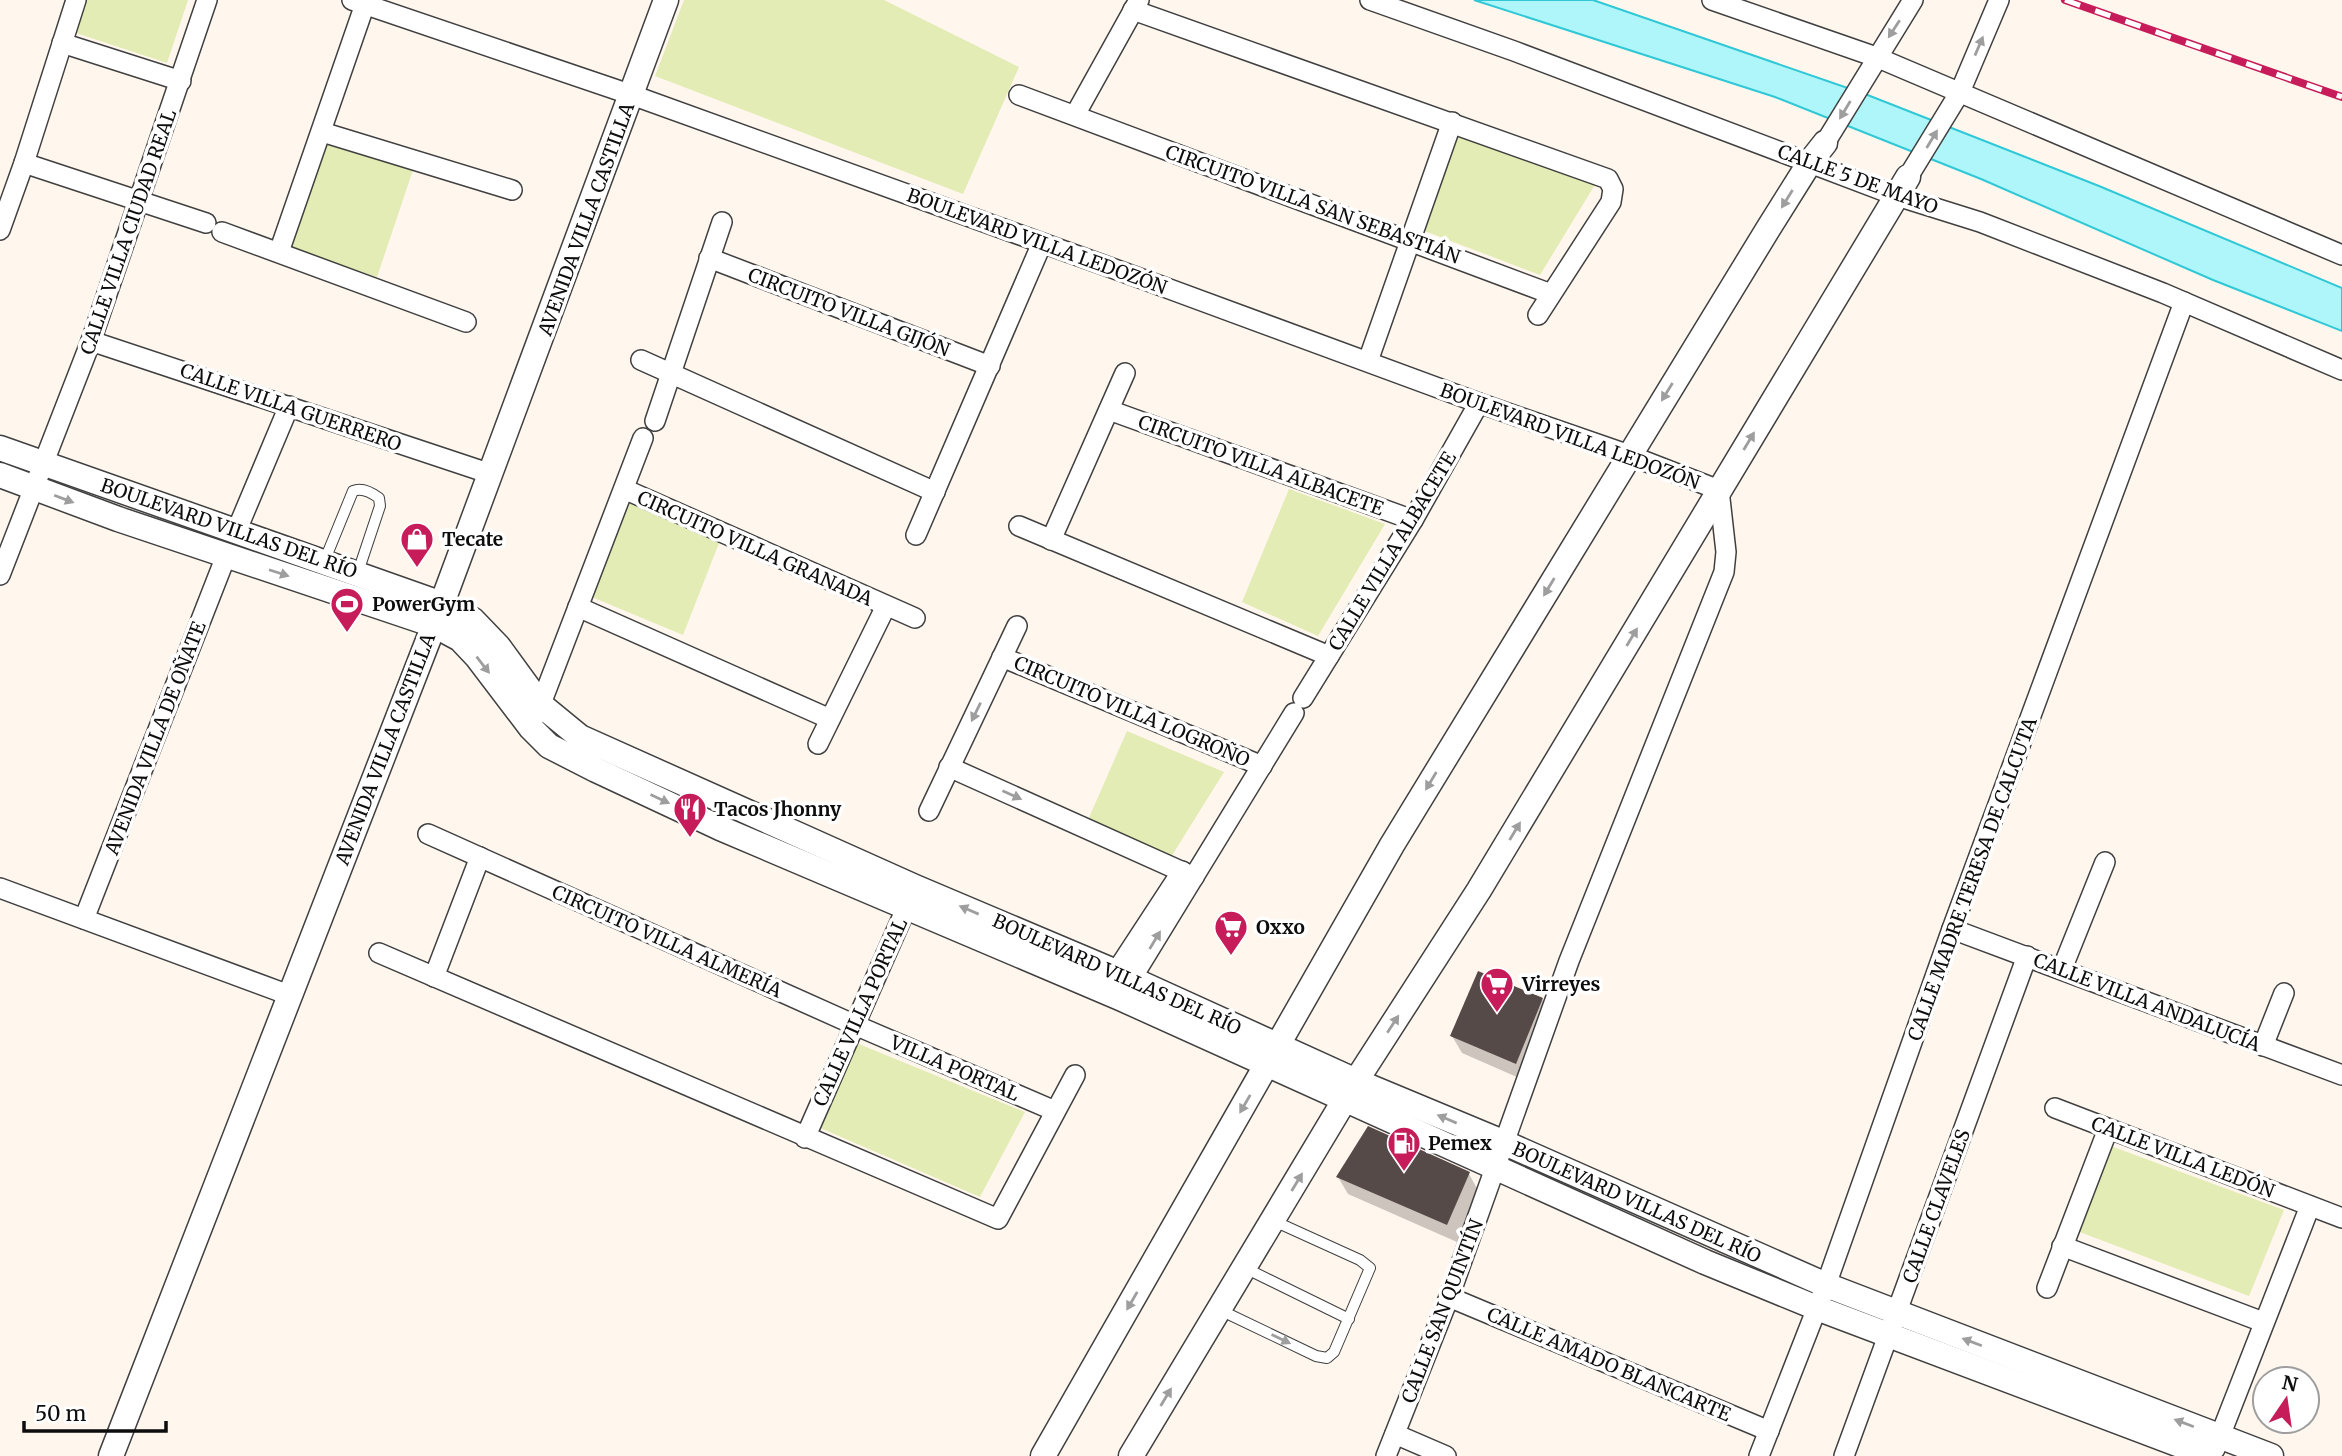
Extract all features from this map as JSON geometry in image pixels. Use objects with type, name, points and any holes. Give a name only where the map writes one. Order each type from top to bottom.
[{"type":"street","points":[[0,230],[76,0]]},
{"type":"street","name":"CALLE VILLA CIUDAD REAL","points":[[0,575],[91,341],[207,0]]},
{"type":"street","name":"AVENIDA VILLA CASTILLA","points":[[111,1456],[438,614],[666,0]]},
{"type":"street","name":"CALLE 5 DE MAYO","points":[[1370,0],[1818,152],[1980,222],[2184,302],[2342,370]]},
{"type":"street","points":[[1712,0],[1876,57],[1958,96],[2342,255]]},
{"type":"street","points":[[1042,1456],[1392,845],[1629,455],[1913,0]]},
{"type":"street","points":[[1131,1456],[1350,1091],[1486,878],[1958,96],[1999,0]]},
{"type":"street","points":[[279,252],[322,132],[359,2]]},
{"type":"street","name":"BOULEVARD VILLA LEDOZÓN","points":[[359,2],[632,95],[1629,455],[1719,490]]},
{"type":"street","points":[[1075,115],[1136,5],[1605,177],[1612,185],[1611,202],[1538,315]]},
{"type":"street","points":[[62,43],[181,81]]},
{"type":"street","name":"CIRCUITO VILLA SAN SEBASTIÁN","points":[[1019,95],[1551,294]]},
{"type":"street","points":[[1368,361],[1452,122]]},
{"type":"street","points":[[322,132],[512,190]]},
{"type":"street","points":[[24,163],[140,200],[466,322]]},
{"type":"street","points":[[655,421],[722,222]]},
{"type":"street","points":[[916,535],[1042,243]]},
{"type":"street","name":"CIRCUITO VILLA GIJÓN","points":[[709,258],[990,366]]},
{"type":"street","name":"CALLE MADRE TERESA DE CALCUTA","points":[[1759,1456],[1821,1297],[1952,929],[2184,302]]},
{"type":"street","name":"CALLE VILLA GUERRERO","points":[[91,341],[491,474]]},
{"type":"street","points":[[641,360],[935,492]]},
{"type":"street","points":[[1051,540],[1125,373]]},
{"type":"street","name":"CALLE VILLA ALBACETE","points":[[1118,985],[1188,874],[1262,766],[1413,520],[1479,403]]},
{"type":"street","points":[[236,532],[289,406]]},
{"type":"street","name":"CIRCUITO VILLA ALBACETE","points":[[1109,410],[1413,520]]},
{"type":"street","name":"CIRCUITO VILLA GRANADA","points":[[531,728],[643,438]]},
{"type":"street","name":"BOULEVARD VILLAS DEL RÍO","points":[[0,448],[358,573],[438,614],[477,657],[531,728],[549,746],[720,828],[911,897]]},
{"type":"street","name":"BOULEVARD VILLAS DEL RÍO","points":[[0,475],[226,556],[438,614],[473,621],[498,646],[541,705],[580,737],[911,897],[1118,985],[1273,1055],[1496,1166],[1705,1262],[1821,1297],[2213,1450],[2271,1456]]},
{"type":"street","name":"CIRCUITO VILLA GRANADA","points":[[624,489],[915,618]]},
{"type":"street","name":"CALLE SAN QUINTÍN","points":[[1386,1456],[1449,1297],[1569,961],[1724,572],[1726,552],[1719,490]]},
{"type":"street","points":[[1019,526],[1329,656]]},
{"type":"street","name":"AVENIDA VILLA DE OÑATE","points":[[83,919],[226,556]]},
{"type":"street","name":"CIRCUITO VILLA GRANADA","points":[[818,744],[886,606]]},
{"type":"street","points":[[578,607],[830,719]]},
{"type":"street","name":"CIRCUITO VILLA LOGROÑO","points":[[929,811],[1017,626]]},
{"type":"street","name":"CIRCUITO VILLA LOGROÑO","points":[[1002,657],[1262,766]]},
{"type":"street","points":[[949,767],[1188,874]]},
{"type":"street","name":"CIRCUITO VILLA ALMERÍA","points":[[428,834],[855,1024]]},
{"type":"street","points":[[434,977],[480,857]]},
{"type":"street","points":[[2062,969],[2105,862]]},
{"type":"street","points":[[0,888],[289,995]]},
{"type":"street","name":"CALLE VILLA PORTAL","points":[[805,1138],[911,897]]},
{"type":"street","name":"CALLE VILLA ANDALUCÍA","points":[[1952,929],[2342,1075]]},
{"type":"street","points":[[379,953],[998,1219],[1075,1075]]},
{"type":"street","name":"CALLE CLAVELES","points":[[1844,1456],[2027,957]]},
{"type":"street","points":[[2263,1046],[2284,993]]},
{"type":"street","name":"VILLA PORTAL","points":[[855,1024],[1055,1111]]},
{"type":"street","name":"BOULEVARD VILLAS DEL RÍO","points":[[1350,1091],[1505,1143],[1821,1297]]},
{"type":"street","name":"CALLE VILLA LEDÓN","points":[[2055,1108],[2342,1218]]},
{"type":"street","points":[[2047,1287],[2108,1129]]},
{"type":"street","points":[[2213,1450],[2310,1206]]},
{"type":"street","points":[[2062,1246],[2263,1322]]},
{"type":"street","name":"CALLE AMADO BLANCARTE","points":[[1449,1297],[1769,1432]]},
{"type":"street","points":[[1395,1434],[1446,1456]]},
{"type":"lane","points":[[324,562],[354,491],[359,489],[372,493],[379,498],[380,506],[358,573]]},
{"type":"lane","points":[[1219,1309],[1316,1356],[1327,1358],[1334,1352],[1370,1268],[1360,1259],[1274,1221]]},
{"type":"lane","points":[[1245,1268],[1349,1319]]},
{"type":"green space","points":[[80,0],[188,0],[167,63],[70,31]]},
{"type":"green space","points":[[684,0],[884,0],[1019,67],[963,194],[655,76]]},
{"type":"green space","points":[[1455,133],[1596,183],[1540,275],[1422,230]]},
{"type":"green space","points":[[320,139],[413,170],[377,277],[284,246]]},
{"type":"green space","points":[[1289,489],[1385,524],[1318,636],[1242,602]]},
{"type":"green space","points":[[622,500],[719,543],[683,635],[587,595]]},
{"type":"green space","points":[[1127,731],[1224,772],[1171,857],[1088,820]]},
{"type":"green space","points":[[854,1042],[1025,1112],[980,1197],[818,1127]]},
{"type":"green space","points":[[2108,1145],[2284,1210],[2249,1296],[2077,1231]]},
{"type":"water","points":[[1474,0],[1593,0],[1865,94],[2099,186],[2342,288],[2342,331],[2213,280],[1981,179],[1775,97]]},
{"type":"building","points":[[1478,971],[1543,998],[1516,1064],[1450,1036]]},
{"type":"building","name":"Pemex","points":[[1368,1126],[1470,1172],[1447,1225],[1336,1177]]},
{"type":"railway","points":[[2065,0],[2342,97]]},
{"type":"place","name":"Tecate","points":[[417,569]]},
{"type":"place","name":"PowerGym","points":[[347,634]]},
{"type":"place","name":"Tacos Jhonny","points":[[690,839]]},
{"type":"place","name":"Oxxo","points":[[1231,957]]},
{"type":"place","name":"Virreyes","points":[[1497,1014]]},
{"type":"place","name":"Pemex","points":[[1404,1173]]}]
